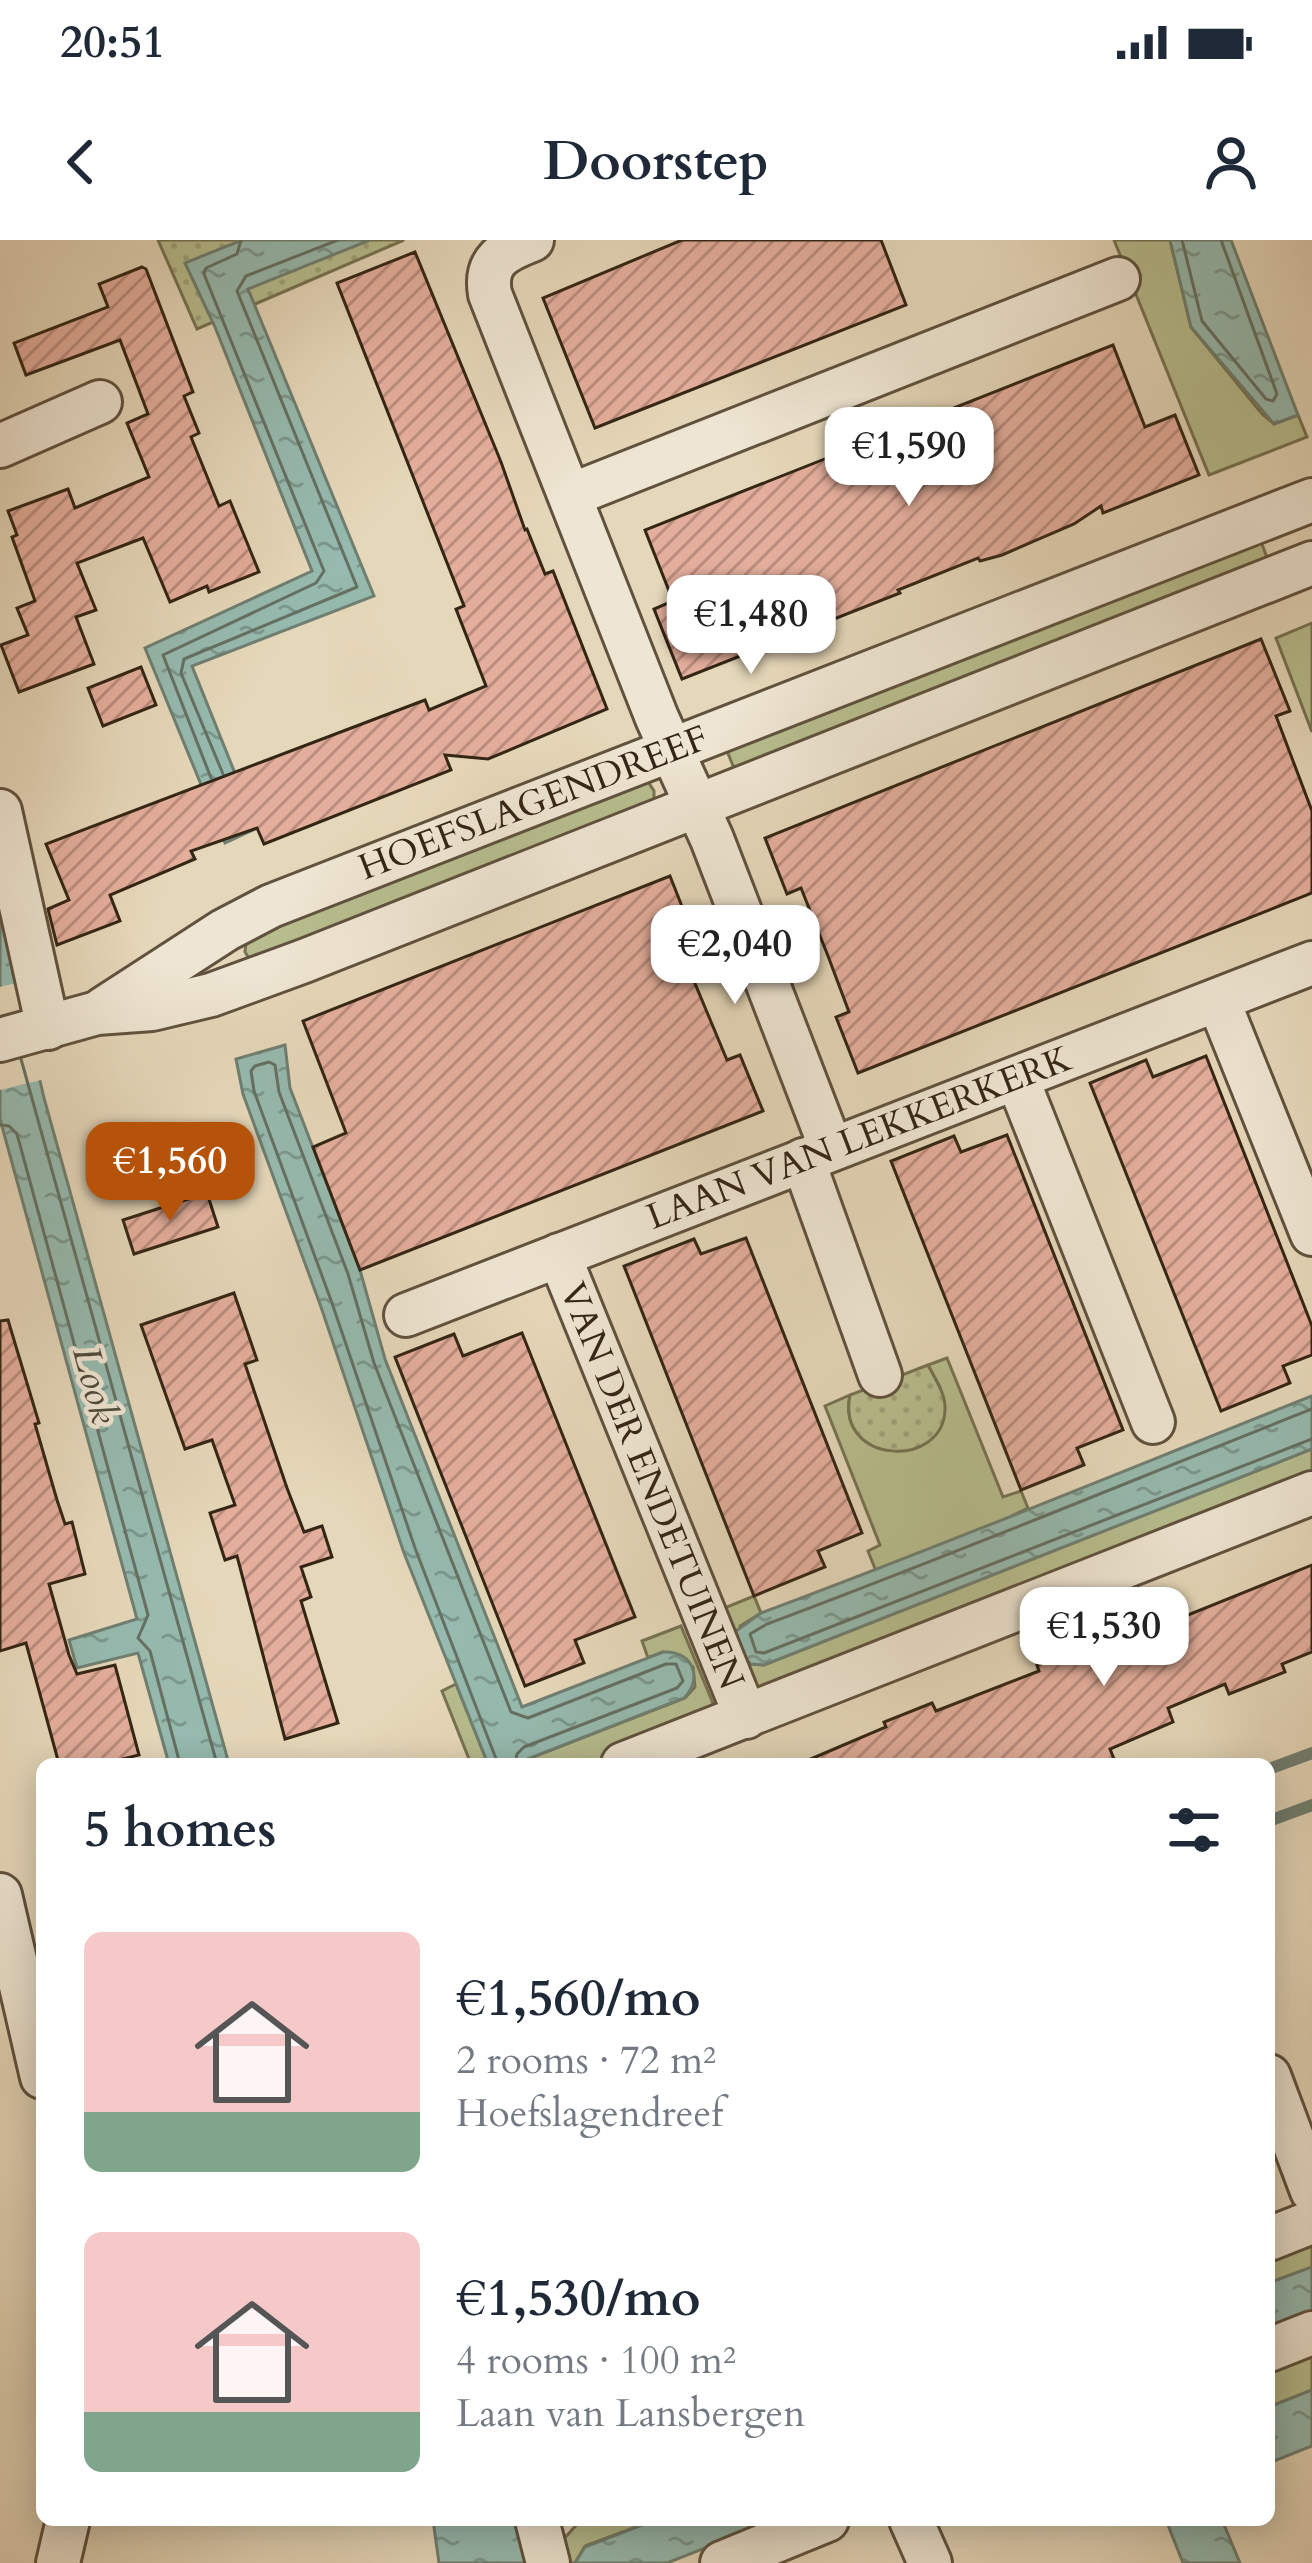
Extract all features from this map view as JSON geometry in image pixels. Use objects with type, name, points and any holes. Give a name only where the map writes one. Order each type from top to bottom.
[{"type":"street","points":[[532,240],[499,255],[488,278],[490,294],[697,805],[817,1154],[880,1375]]},
{"type":"street","points":[[571,495],[1118,279]]},
{"type":"street","points":[[0,446],[100,402]]},
{"type":"street","name":"HOEFSLAGENDREEF","points":[[97,1013],[225,930],[366,867],[1312,500]]},
{"type":"street","name":"HOEFSLAGENDREEF","points":[[28,1033],[97,1013],[152,1009],[251,980],[1312,563]]},
{"type":"street","points":[[0,811],[28,1033]]},
{"type":"street","points":[[225,930],[236,969],[251,980]]},
{"type":"street","name":"LAAN VAN LEKKERKERK","points":[[406,1315],[1312,963]]},
{"type":"street","points":[[1219,1000],[1312,1234]]},
{"type":"street","points":[[1017,1078],[1153,1422]]},
{"type":"street","name":"VAN DER ENDETUINEN","points":[[559,1255],[746,1717]]},
{"type":"street","points":[[639,1758],[1312,1493]]},
{"type":"street","points":[[0,1895],[36,2051]]},
{"type":"street","points":[[1275,2092],[1312,2191]]},
{"type":"street","points":[[1275,2237],[1312,2222]]},
{"type":"street","points":[[1275,2348],[1312,2333]]},
{"type":"street","points":[[58,2563],[67,2526]]},
{"type":"street","points":[[539,2526],[548,2563]]},
{"type":"street","points":[[722,2563],[812,2526]]},
{"type":"street","points":[[914,2526],[930,2563]]},
{"type":"green space","points":[[158,240],[404,240],[197,329]]},
{"type":"green space","points":[[1114,240],[1170,240],[1191,327],[1262,414],[1274,424],[1298,415],[1307,437],[1209,475]]},
{"type":"green space","points":[[1257,531],[1271,568],[738,778],[723,741]]},
{"type":"green space","points":[[1312,623],[1312,732],[1276,638]]},
{"type":"green space","points":[[647,780],[654,791],[654,805],[250,960],[245,952],[247,931]]},
{"type":"green space","points":[[947,1358],[1003,1497],[1021,1491],[1028,1508],[876,1571],[868,1551],[880,1545],[825,1406],[850,1395],[851,1423],[866,1441],[889,1449],[916,1448],[940,1387],[928,1365]]},
{"type":"green space","points":[[928,1365],[942,1392],[945,1410],[940,1429],[910,1450],[873,1446],[859,1435],[850,1418],[850,1395]]},
{"type":"green space","points":[[1312,1449],[1312,1479],[754,1692],[717,1611],[754,1596],[761,1613],[740,1626],[741,1654],[751,1664],[764,1665]]},
{"type":"green space","points":[[681,1626],[717,1713],[605,1758],[530,1758],[685,1698],[695,1687],[693,1667],[663,1652],[648,1658],[642,1641]]},
{"type":"green space","points":[[456,1684],[486,1758],[469,1758],[442,1691]]},
{"type":"green space","points":[[1312,2236],[1312,2267],[1275,2281],[1275,2251]]},
{"type":"green space","points":[[1312,2342],[1312,2390],[1275,2405],[1275,2357]]},
{"type":"green space","points":[[576,2526],[639,2526],[585,2546],[575,2563],[567,2563],[561,2542]]},
{"type":"water","points":[[242,240],[370,240],[248,289],[374,596],[192,666],[257,828],[225,843],[145,648],[312,571],[185,263]]},
{"type":"water","points":[[1170,240],[1231,240],[1298,415],[1274,424],[1191,327]]},
{"type":"water","name":"Look","points":[[0,910],[44,1098],[227,1758],[167,1758],[138,1653],[77,1668],[69,1640],[137,1619],[0,1119]]},
{"type":"water","points":[[285,1045],[290,1088],[360,1270],[385,1359],[522,1707],[663,1652],[681,1656],[692,1667],[693,1682],[684,1698],[530,1758],[486,1758],[404,1553],[243,1094],[236,1059]]},
{"type":"water","points":[[1312,1396],[1312,1449],[764,1665],[751,1664],[741,1654],[736,1631],[761,1613]]},
{"type":"water","points":[[1312,2267],[1312,2315],[1275,2330],[1275,2281]]},
{"type":"water","points":[[1312,2390],[1312,2446],[1275,2461],[1275,2405]]},
{"type":"water","points":[[434,2526],[525,2526],[534,2563],[439,2563]]},
{"type":"water","points":[[639,2526],[761,2526],[667,2563],[575,2563],[585,2547]]},
{"type":"water","points":[[1168,2526],[1225,2526],[1240,2563],[1183,2563]]},
{"type":"pier","points":[[20,982],[45,1079],[0,1090],[0,987]]},
{"type":"building","points":[[682,240],[881,240],[906,305],[595,428],[543,298]]},
{"type":"building","points":[[415,252],[525,530],[545,574],[553,571],[607,709],[488,759],[445,755],[451,770],[264,844],[257,828],[191,851],[195,859],[110,895],[120,921],[57,945],[48,909],[69,900],[46,844],[425,700],[429,710],[486,686],[456,609],[464,606],[337,283]]},
{"type":"building","points":[[142,267],[193,392],[184,396],[199,433],[191,437],[219,506],[230,501],[259,572],[170,602],[143,538],[77,563],[96,610],[76,617],[94,664],[19,692],[1,645],[28,635],[17,608],[35,601],[12,537],[17,535],[8,511],[68,489],[75,508],[149,477],[127,423],[148,414],[120,340],[26,375],[14,343],[108,307],[99,284]]},
{"type":"building","points":[[1113,345],[1145,427],[1175,415],[1199,475],[1103,513],[1101,506],[1074,524],[1002,555],[978,558],[682,679],[654,609],[673,601],[645,530]]},
{"type":"building","points":[[1261,639],[1290,711],[1276,716],[1312,811],[1312,893],[858,1073],[836,1017],[849,1012],[828,956],[801,888],[787,894],[765,838]]},
{"type":"building","points":[[141,667],[156,705],[103,726],[88,688]]},
{"type":"building","points":[[670,876],[692,932],[676,938],[727,1060],[740,1055],[763,1111],[360,1270],[313,1147],[346,1133],[303,1021]]},
{"type":"building","points":[[1206,1056],[1312,1326],[1312,1355],[1283,1366],[1290,1383],[1221,1411],[1090,1083],[1146,1060],[1153,1077]]},
{"type":"building","points":[[1007,1135],[1123,1430],[1077,1448],[1084,1465],[1021,1490],[891,1161],[954,1136],[961,1152]]},
{"type":"building","points":[[207,1193],[218,1227],[134,1254],[123,1220]]},
{"type":"building","points":[[746,1238],[862,1533],[818,1551],[825,1567],[754,1596],[624,1266],[694,1239],[701,1254]]},
{"type":"building","points":[[234,1293],[257,1360],[245,1364],[287,1488],[304,1532],[322,1526],[332,1557],[301,1567],[311,1597],[301,1601],[338,1723],[285,1739],[237,1556],[225,1560],[210,1513],[235,1505],[212,1440],[185,1449],[141,1325]]},
{"type":"building","points":[[8,1320],[57,1500],[65,1524],[72,1522],[85,1574],[49,1584],[69,1655],[77,1674],[115,1665],[139,1755],[57,1758],[26,1643],[0,1651],[0,1321]]},
{"type":"building","points":[[522,1333],[635,1617],[575,1640],[584,1663],[525,1686],[395,1357],[454,1334],[463,1356]]},
{"type":"building","points":[[1312,1565],[1312,1652],[1282,1664],[1285,1672],[1229,1694],[1225,1684],[1168,1708],[1173,1722],[1110,1749],[1114,1758],[813,1758],[932,1703],[936,1711],[1039,1671],[1037,1665],[1074,1650],[1119,1638],[1121,1642]]},
{"type":"waterway","points":[[1275,1767],[1312,1753]]},
{"type":"waterway","points":[[1275,1819],[1312,1805]]}]
